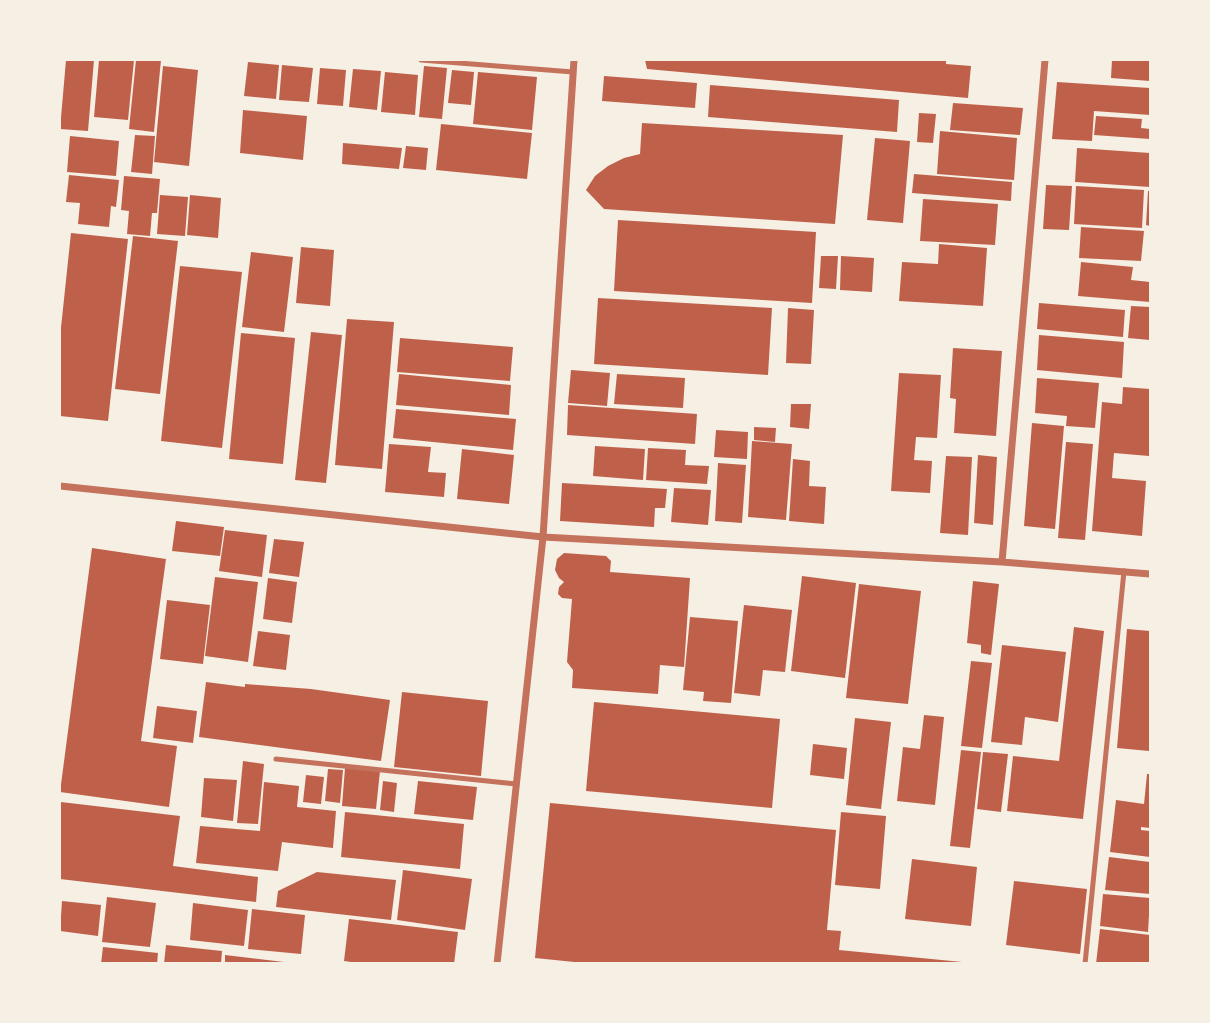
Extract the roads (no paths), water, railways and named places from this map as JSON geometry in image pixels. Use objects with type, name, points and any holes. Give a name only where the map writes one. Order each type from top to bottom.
[{"type":"street","points":[[497,964],[543,537],[573,60]]},
{"type":"street","points":[[1002,562],[1045,60]]},
{"type":"street","points":[[60,486],[543,537],[1002,562],[1150,574]]},
{"type":"lane","points":[[421,60],[573,72]]},
{"type":"lane","points":[[1085,964],[1124,571]]},
{"type":"lane","points":[[276,759],[516,784]]}]
